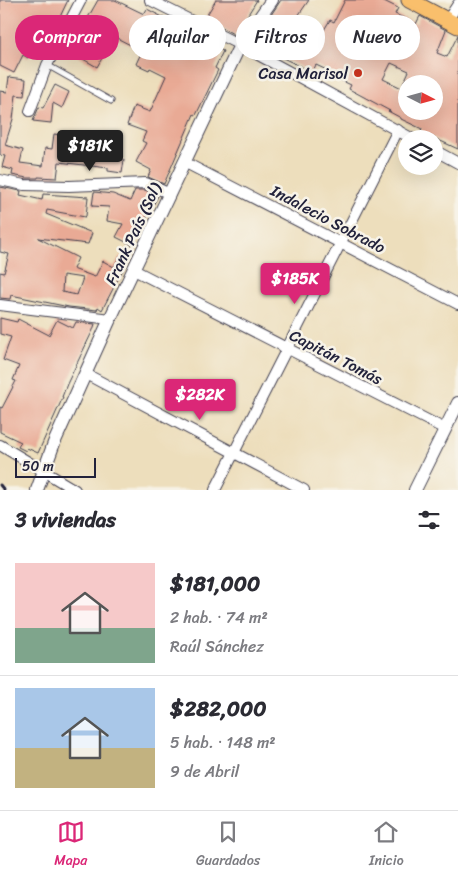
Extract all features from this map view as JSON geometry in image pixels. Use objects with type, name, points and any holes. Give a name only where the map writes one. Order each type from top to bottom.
[{"type":"main road","points":[[409,0],[452,23]]},
{"type":"street","points":[[30,110],[47,65],[82,0]]},
{"type":"street","points":[[150,0],[236,43]]},
{"type":"street","name":"Frank País (Sol)","points":[[261,15],[272,0]]},
{"type":"street","points":[[452,23],[458,4]]},
{"type":"street","name":"Frank País (Sol)","points":[[37,490],[43,471],[110,319],[236,53]]},
{"type":"street","points":[[215,490],[398,130],[268,60]]},
{"type":"street","points":[[443,155],[458,163]]},
{"type":"street","name":"Indalecio Sobrado","points":[[184,162],[458,304]]},
{"type":"street","points":[[0,180],[24,184],[69,186],[146,184],[170,194]]},
{"type":"street","name":"Capitán Tomás","points":[[134,270],[445,429]]},
{"type":"street","points":[[0,305],[110,319]]},
{"type":"street","points":[[86,374],[304,490]]},
{"type":"street","points":[[415,490],[458,405]]},
{"type":"street","points":[[0,445],[75,490]]},
{"type":"lane","points":[[47,65],[112,101]]},
{"type":"building","points":[[0,0],[68,0],[61,15],[15,15],[15,60],[20,60],[14,73],[0,66]]},
{"type":"building","points":[[98,0],[115,0],[144,14],[147,9],[159,15],[129,15],[129,44],[119,39],[119,15],[89,15]]},
{"type":"building","points":[[216,0],[257,0],[248,15],[236,15],[235,35],[226,30],[226,15],[207,15]]},
{"type":"building","points":[[281,0],[309,0],[299,15],[271,15]]},
{"type":"building","points":[[345,0],[382,0],[398,8],[395,14],[397,15],[338,15]]},
{"type":"building","points":[[420,16],[446,30],[437,53],[447,57],[458,35],[458,149],[443,142],[443,130],[422,130],[403,120],[443,120],[443,75],[407,75],[409,71],[391,63],[383,79],[398,86],[398,116],[349,89],[351,85],[330,75],[331,72],[316,65],[312,72],[287,60],[325,60],[325,28],[330,20],[334,22],[335,20],[335,60],[420,60]]},
{"type":"building","points":[[85,60],[101,60],[97,67]]},
{"type":"building","points":[[138,60],[219,60],[215,68],[218,70],[196,115],[194,114],[164,184],[148,177],[151,170],[136,162],[146,143],[142,141],[146,132],[127,125],[134,106],[150,112],[166,76],[136,64]]},
{"type":"building","points":[[9,77],[26,79],[24,96],[16,95],[13,119],[5,145],[23,150],[20,163],[43,166],[45,148],[52,149],[54,134],[101,141],[99,156],[124,160],[122,173],[108,171],[108,168],[59,162],[57,178],[27,178],[12,175],[13,170],[2,167],[5,156],[0,155],[0,91],[7,92]]},
{"type":"building","points":[[55,85],[69,92],[62,108],[53,103],[51,123],[33,121],[39,107],[43,108]]},
{"type":"building","points":[[0,187],[21,191],[20,195],[42,200],[43,194],[88,197],[85,217],[47,210],[46,214],[92,233],[88,244],[38,238],[78,258],[73,269],[95,277],[103,261],[114,267],[120,256],[128,260],[102,310],[98,307],[97,310],[69,307],[11,295],[10,299],[0,298],[0,272],[4,273],[9,254],[0,252]],"holes":[[[63,275],[83,278],[77,295],[62,292]]]},
{"type":"building","points":[[135,190],[145,190],[158,196],[132,245],[116,237],[123,224],[107,221],[109,207],[92,206],[94,192],[113,194],[130,201]]},
{"type":"building","points":[[0,318],[17,322],[18,319],[49,335],[57,320],[73,328],[76,322],[95,324],[38,453],[27,448],[26,451],[18,447],[21,442],[0,432],[0,407],[2,408],[16,381],[13,380],[19,366],[3,360],[11,337],[0,334]]},
{"type":"railway","points":[[0,485],[4,490]]},
{"type":"place","name":"Casa Marisol","points":[[358,73]]}]
